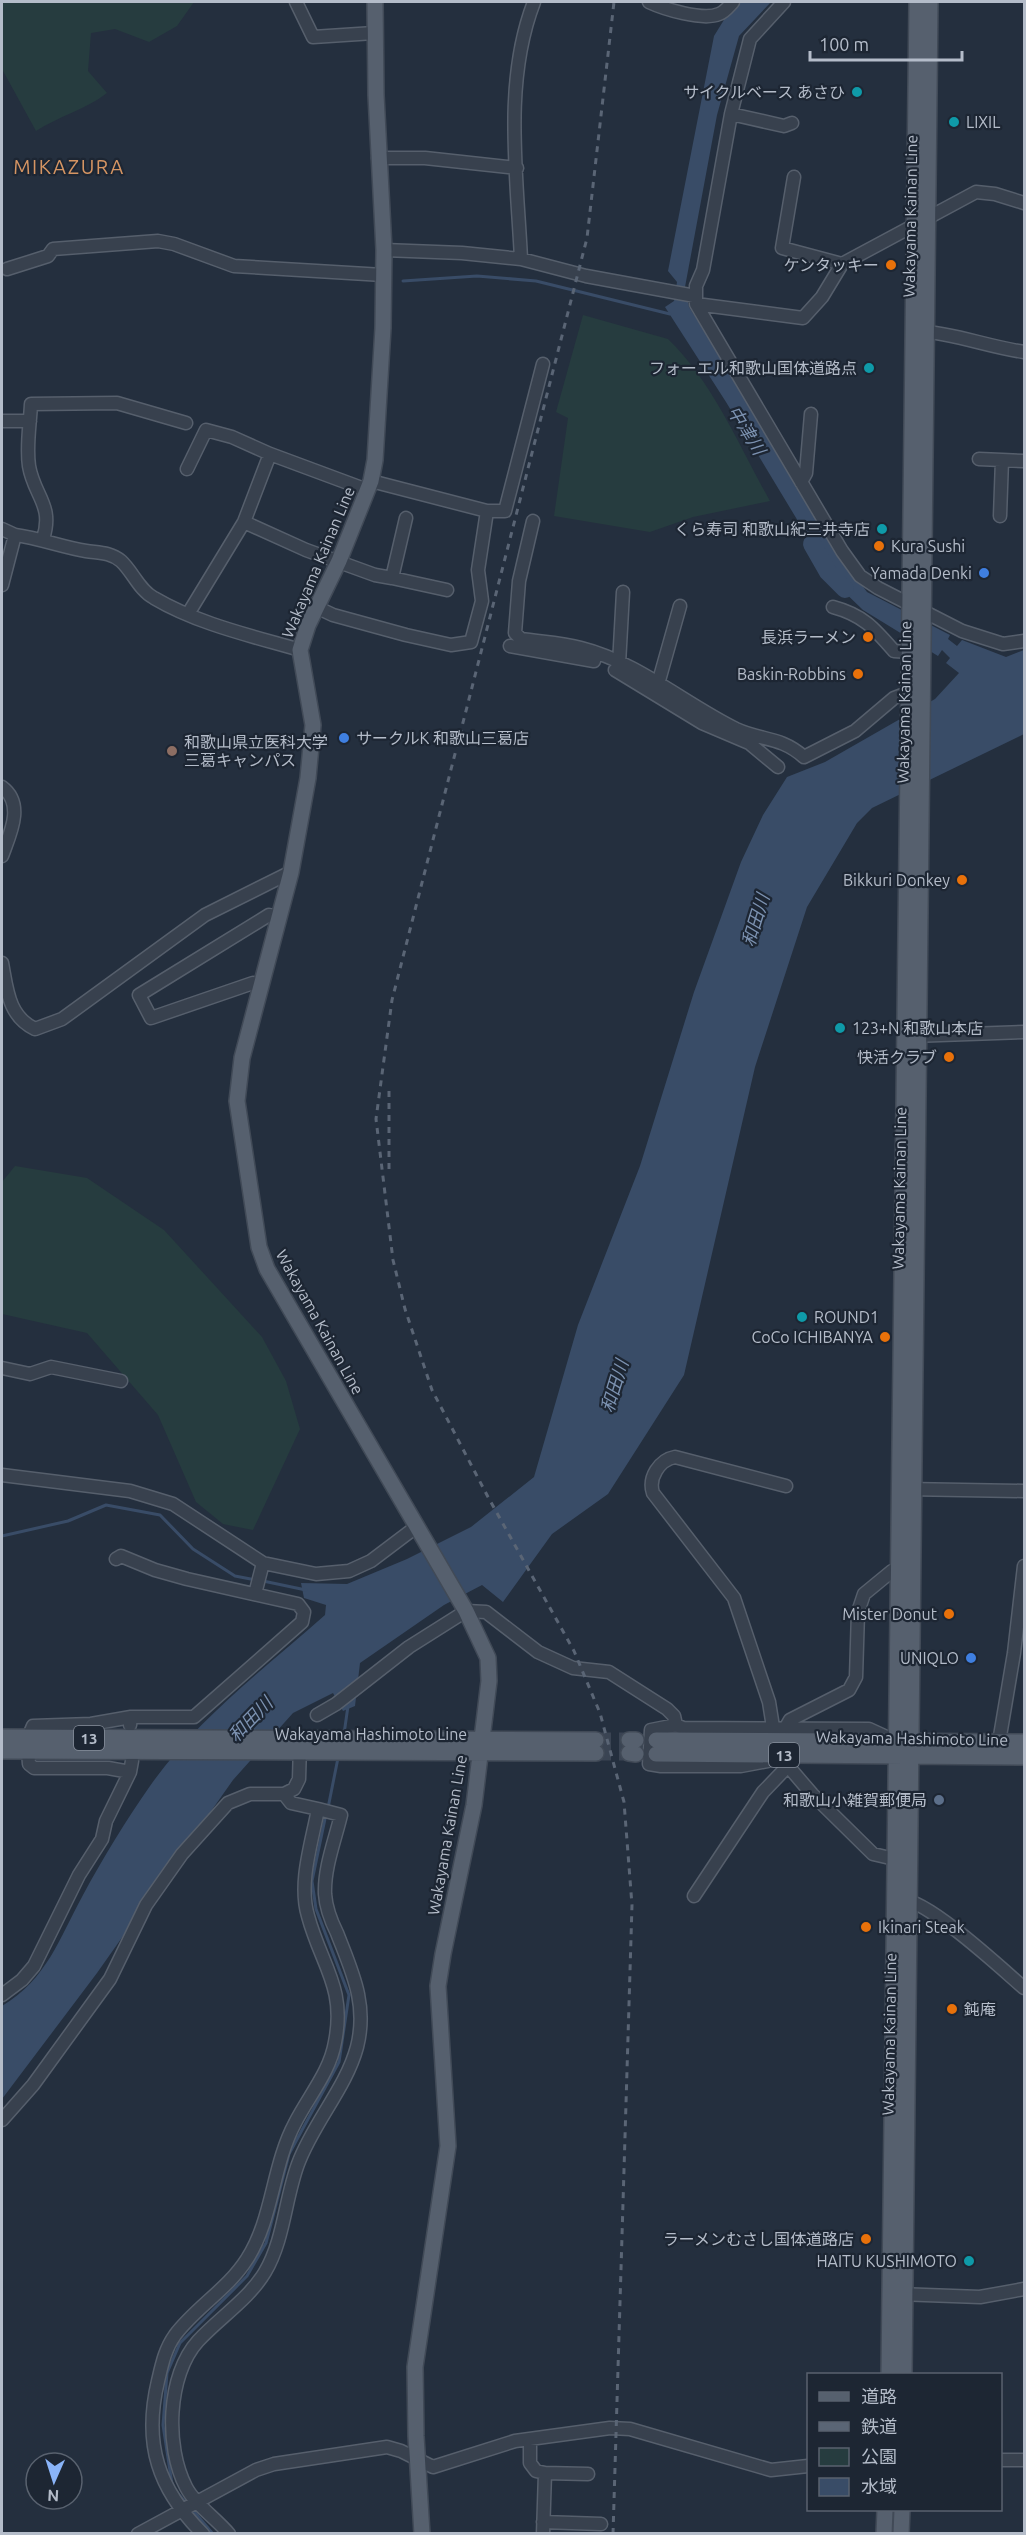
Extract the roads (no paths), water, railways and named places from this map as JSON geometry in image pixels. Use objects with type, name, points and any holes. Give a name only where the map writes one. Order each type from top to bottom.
[{"type":"main road","name":"Wakayama Kainan Line","points":[[375,2],[378,158],[384,250],[378,425],[369,486],[339,561],[316,607],[300,650],[313,725],[308,778],[291,872],[242,1058],[237,1101],[259,1247],[267,1269],[464,1608],[488,1658],[489,1694],[482,1746],[467,1844],[442,1954],[438,1986],[448,2146],[416,2367],[422,2534]]},
{"type":"main road","name":"Wakayama Kainan Line","points":[[904,2373],[898,2294],[902,1900],[906,1861],[905,1571],[921,221],[917,2]]},
{"type":"main road","name":"Wakayama Kainan Line","points":[[921,221],[930,2]]},
{"type":"main road","name":"Wakayama Hashimoto Line","points":[[2,1737],[28,1744],[168,1750],[282,1752],[299,1743]]},
{"type":"main road","name":"Wakayama Hashimoto Line","points":[[2,1750],[28,1744],[177,1738],[332,1745],[596,1747]]},
{"type":"main road","name":"Wakayama Hashimoto Line","points":[[905,1749],[1024,1742]]},
{"type":"main road","name":"Wakayama Hashimoto Line","points":[[656,1747],[905,1749],[1024,1757]]},
{"type":"main road","name":"Wakayama Kainan Line","points":[[889,2373],[898,2294]]},
{"type":"main road","points":[[884,2534],[885,2511]]},
{"type":"main road","points":[[901,2534],[902,2511]]},
{"type":"street","points":[[296,2],[312,37],[375,33]]},
{"type":"street","points":[[521,259],[515,100],[523,31],[534,2]]},
{"type":"street","points":[[649,2],[665,9],[707,16],[717,16],[734,2]]},
{"type":"street","points":[[784,2],[750,39],[732,114],[703,270],[696,286],[694,299],[842,551],[860,576],[917,611],[962,631],[1003,644],[1024,641]]},
{"type":"street","points":[[732,114],[784,126],[792,123]]},
{"type":"street","points":[[378,158],[425,158],[517,168]]},
{"type":"street","points":[[794,177],[782,248],[842,264]]},
{"type":"street","points":[[384,250],[462,253],[521,259],[586,276],[694,299],[803,318],[822,297],[842,264],[976,192],[995,194],[1024,202]]},
{"type":"street","points":[[7,269],[48,256],[53,249],[158,242],[174,244],[234,266],[383,275]]},
{"type":"street","points":[[920,331],[945,333],[962,340],[1024,352]]},
{"type":"street","points":[[187,469],[206,430],[232,437],[270,454],[369,486],[488,511],[505,511],[543,364]]},
{"type":"street","points":[[44,539],[48,524],[46,506],[29,469],[32,404],[117,403],[186,423]]},
{"type":"street","points":[[801,482],[806,473],[811,414]]},
{"type":"street","points":[[2,421],[30,422]]},
{"type":"street","points":[[188,614],[244,522],[270,454]]},
{"type":"street","points":[[979,459],[1024,461]]},
{"type":"street","points":[[1000,516],[1002,460]]},
{"type":"street","points":[[316,607],[333,615],[417,638],[452,645],[471,642],[482,601],[478,570],[488,511]]},
{"type":"street","points":[[392,578],[406,518]]},
{"type":"street","points":[[533,521],[519,581],[515,633],[521,639],[582,648],[658,684],[697,709],[740,730],[790,745],[804,756],[855,731],[894,698],[915,695]]},
{"type":"street","points":[[244,522],[339,561],[392,578],[447,590]]},
{"type":"street","points":[[2,529],[15,535],[44,539],[86,551],[112,555],[123,562],[142,589],[152,598],[188,614],[300,650]]},
{"type":"street","points":[[2,585],[15,535]]},
{"type":"street","points":[[619,664],[623,592]]},
{"type":"street","points":[[658,684],[680,606]]},
{"type":"street","points":[[833,607],[855,613],[876,629],[894,651],[915,653]]},
{"type":"street","points":[[510,646],[586,657],[621,672],[702,723],[749,743],[778,767]]},
{"type":"street","points":[[2,787],[8,792],[15,811],[14,827],[2,856]]},
{"type":"street","points":[[2,963],[11,1007],[23,1023],[35,1029],[62,1019],[205,915],[291,872]]},
{"type":"street","points":[[261,985],[253,983],[151,1018],[140,995],[269,915],[279,917]]},
{"type":"street","points":[[912,1036],[1024,1032]]},
{"type":"street","points":[[2,1368],[30,1374],[51,1367],[121,1381]]},
{"type":"street","points":[[773,1727],[769,1702],[734,1598],[653,1493],[651,1485],[662,1463],[675,1457],[786,1486]]},
{"type":"street","points":[[2,1475],[130,1491],[173,1504],[262,1568],[316,1574],[349,1572],[420,1534]]},
{"type":"street","points":[[907,1489],[1024,1491]]},
{"type":"street","points":[[2,1995],[22,1980],[34,1966],[79,1875],[102,1839],[106,1821],[131,1766],[34,1768],[29,1764],[28,1744],[33,1726],[194,1717],[302,1622],[304,1612],[298,1604],[257,1591],[155,1570],[121,1556],[116,1559]]},
{"type":"street","points":[[999,1742],[1022,1604],[1024,1566]]},
{"type":"street","points":[[257,1591],[262,1568]]},
{"type":"street","points":[[786,1727],[790,1720],[849,1690],[856,1677],[858,1612],[864,1594],[892,1571],[905,1571]]},
{"type":"street","points":[[317,1715],[336,1704],[464,1608],[486,1612],[538,1652],[573,1668],[609,1672],[667,1709],[674,1716],[676,1725]]},
{"type":"street","points":[[676,1725],[683,1728],[869,1729],[905,1749],[878,1763],[788,1764],[758,1761],[741,1766],[650,1764],[651,1730],[676,1725]]},
{"type":"street","points":[[2,2120],[33,2085],[110,1979],[146,1905],[182,1854],[228,1803],[250,1794],[284,1794],[294,1789],[299,1779],[299,1743]]},
{"type":"street","points":[[788,1764],[812,1794],[873,1854],[906,1861]]},
{"type":"street","points":[[694,1896],[763,1792],[788,1764]]},
{"type":"street","points":[[229,2534],[186,2488],[177,2461],[172,2428],[173,2401],[180,2372],[196,2343],[265,2272],[278,2242],[297,2166],[309,2139],[352,2061],[357,2046],[361,1998],[328,1911],[325,1893],[341,1815],[291,1803],[284,1794]]},
{"type":"street","points":[[203,2534],[181,2512],[160,2470],[153,2438],[152,2415],[165,2352],[176,2335],[237,2274],[249,2258],[263,2226],[279,2159],[294,2124],[323,2074],[335,2042],[338,2001],[334,1984],[308,1916],[305,1900],[306,1879],[318,1809]]},
{"type":"street","points":[[902,1900],[930,1911],[1024,1988]]},
{"type":"street","points":[[898,2294],[980,2297],[1024,2289]]},
{"type":"street","points":[[138,2534],[256,2470],[274,2464],[387,2447],[401,2451],[432,2467],[515,2441],[610,2428],[630,2429],[771,2470],[807,2466]]},
{"type":"street","points":[[530,2439],[530,2463],[536,2471],[588,2474]]},
{"type":"street","points":[[1002,2460],[1024,2460]]},
{"type":"street","points":[[545,2473],[543,2528],[601,2524]]},
{"type":"water","name":"和田川","points":[[741,2],[771,2],[739,36],[717,115],[685,287],[689,307],[733,376],[822,530],[867,592],[950,635],[948,639],[957,646],[962,640],[1006,657],[1024,650],[1024,734],[872,808],[857,823],[807,907],[755,1067],[684,1375],[608,1494],[552,1534],[503,1602],[482,1585],[444,1605],[360,1663],[355,1706],[343,1711],[333,1693],[293,1713],[233,1780],[97,1973],[2,2099],[2,2006],[17,1995],[41,1971],[115,1839],[168,1762],[232,1696],[325,1615],[326,1605],[304,1598],[301,1583],[347,1584],[407,1559],[471,1527],[534,1477],[578,1325],[640,1166],[694,992],[741,862],[763,815],[787,777],[825,762],[935,699],[959,673],[946,663],[950,658],[942,650],[938,656],[863,610],[836,584],[726,402],[665,307],[674,301],[677,282],[668,271],[714,36],[727,15]]},
{"type":"waterway","points":[[403,281],[477,276],[536,281],[670,314]]},
{"type":"waterway","name":"中津川","points":[[812,544],[828,572],[845,589]]},
{"type":"waterway","points":[[2,1536],[68,1521],[106,1505],[160,1515],[193,1549],[235,1576],[256,1580]]},
{"type":"waterway","points":[[263,1581],[306,1590]]},
{"type":"waterway","points":[[344,1734],[348,1706]]},
{"type":"waterway","points":[[328,1808],[338,1758]]},
{"type":"waterway","points":[[172,2484],[163,2425],[167,2373],[180,2343],[247,2276],[266,2243],[289,2154],[339,2062],[349,1995],[316,1909],[312,1881],[326,1814]]},
{"type":"waterway","points":[[175,2490],[186,2503]]},
{"type":"waterway","points":[[191,2508],[213,2534]]},
{"type":"tunnel","points":[[596,1740],[629,1740]]},
{"type":"tunnel","points":[[596,1753],[629,1753]]},
{"type":"railway","points":[[613,2534],[632,1905],[624,1802],[600,1713],[574,1651],[488,1497],[432,1390],[405,1309],[393,1260],[376,1119],[392,1000],[587,238],[614,2]]},
{"type":"railway","points":[[389,1085],[389,1169]]},
{"type":"place","name":"サイクルベース あさひ","points":[[857,92]]},
{"type":"place","name":"LIXIL","points":[[954,122]]},
{"type":"place","name":"ケンタッキー","points":[[891,265]]},
{"type":"place","name":"フォーエル和歌山国体道路点","points":[[869,368]]},
{"type":"place","name":"くら寿司 和歌山紀三井寺店","points":[[882,529]]},
{"type":"place","name":"Kura Sushi","points":[[879,546]]},
{"type":"place","name":"Yamada Denki","points":[[984,573]]},
{"type":"place","name":"長浜ラーメン","points":[[868,637]]},
{"type":"place","name":"Baskin-Robbins","points":[[858,674]]},
{"type":"place","name":"サークルK 和歌山三葛店","points":[[344,738]]},
{"type":"place","name":"和歌山県立医科大学 三葛キャンパス","points":[[172,751]]},
{"type":"place","name":"Bikkuri Donkey","points":[[962,880]]},
{"type":"place","name":"123+N 和歌山本店","points":[[840,1028]]},
{"type":"place","name":"快活クラブ","points":[[949,1057]]},
{"type":"place","name":"ROUND1","points":[[802,1317]]},
{"type":"place","name":"CoCo ICHIBANYA","points":[[885,1337]]},
{"type":"place","name":"Mister Donut","points":[[949,1614]]},
{"type":"place","name":"UNIQLO","points":[[971,1658]]},
{"type":"place","name":"和歌山小雑賀郵便局","points":[[939,1800]]},
{"type":"place","name":"Ikinari Steak","points":[[866,1927]]},
{"type":"place","name":"鈍庵","points":[[952,2009]]},
{"type":"place","name":"ラーメンむさし国体道路店","points":[[866,2239]]},
{"type":"place","name":"HAITU KUSHIMOTO","points":[[969,2261]]},
{"type":"district","name":"MIKAZURA","points":[[69,166]]}]
